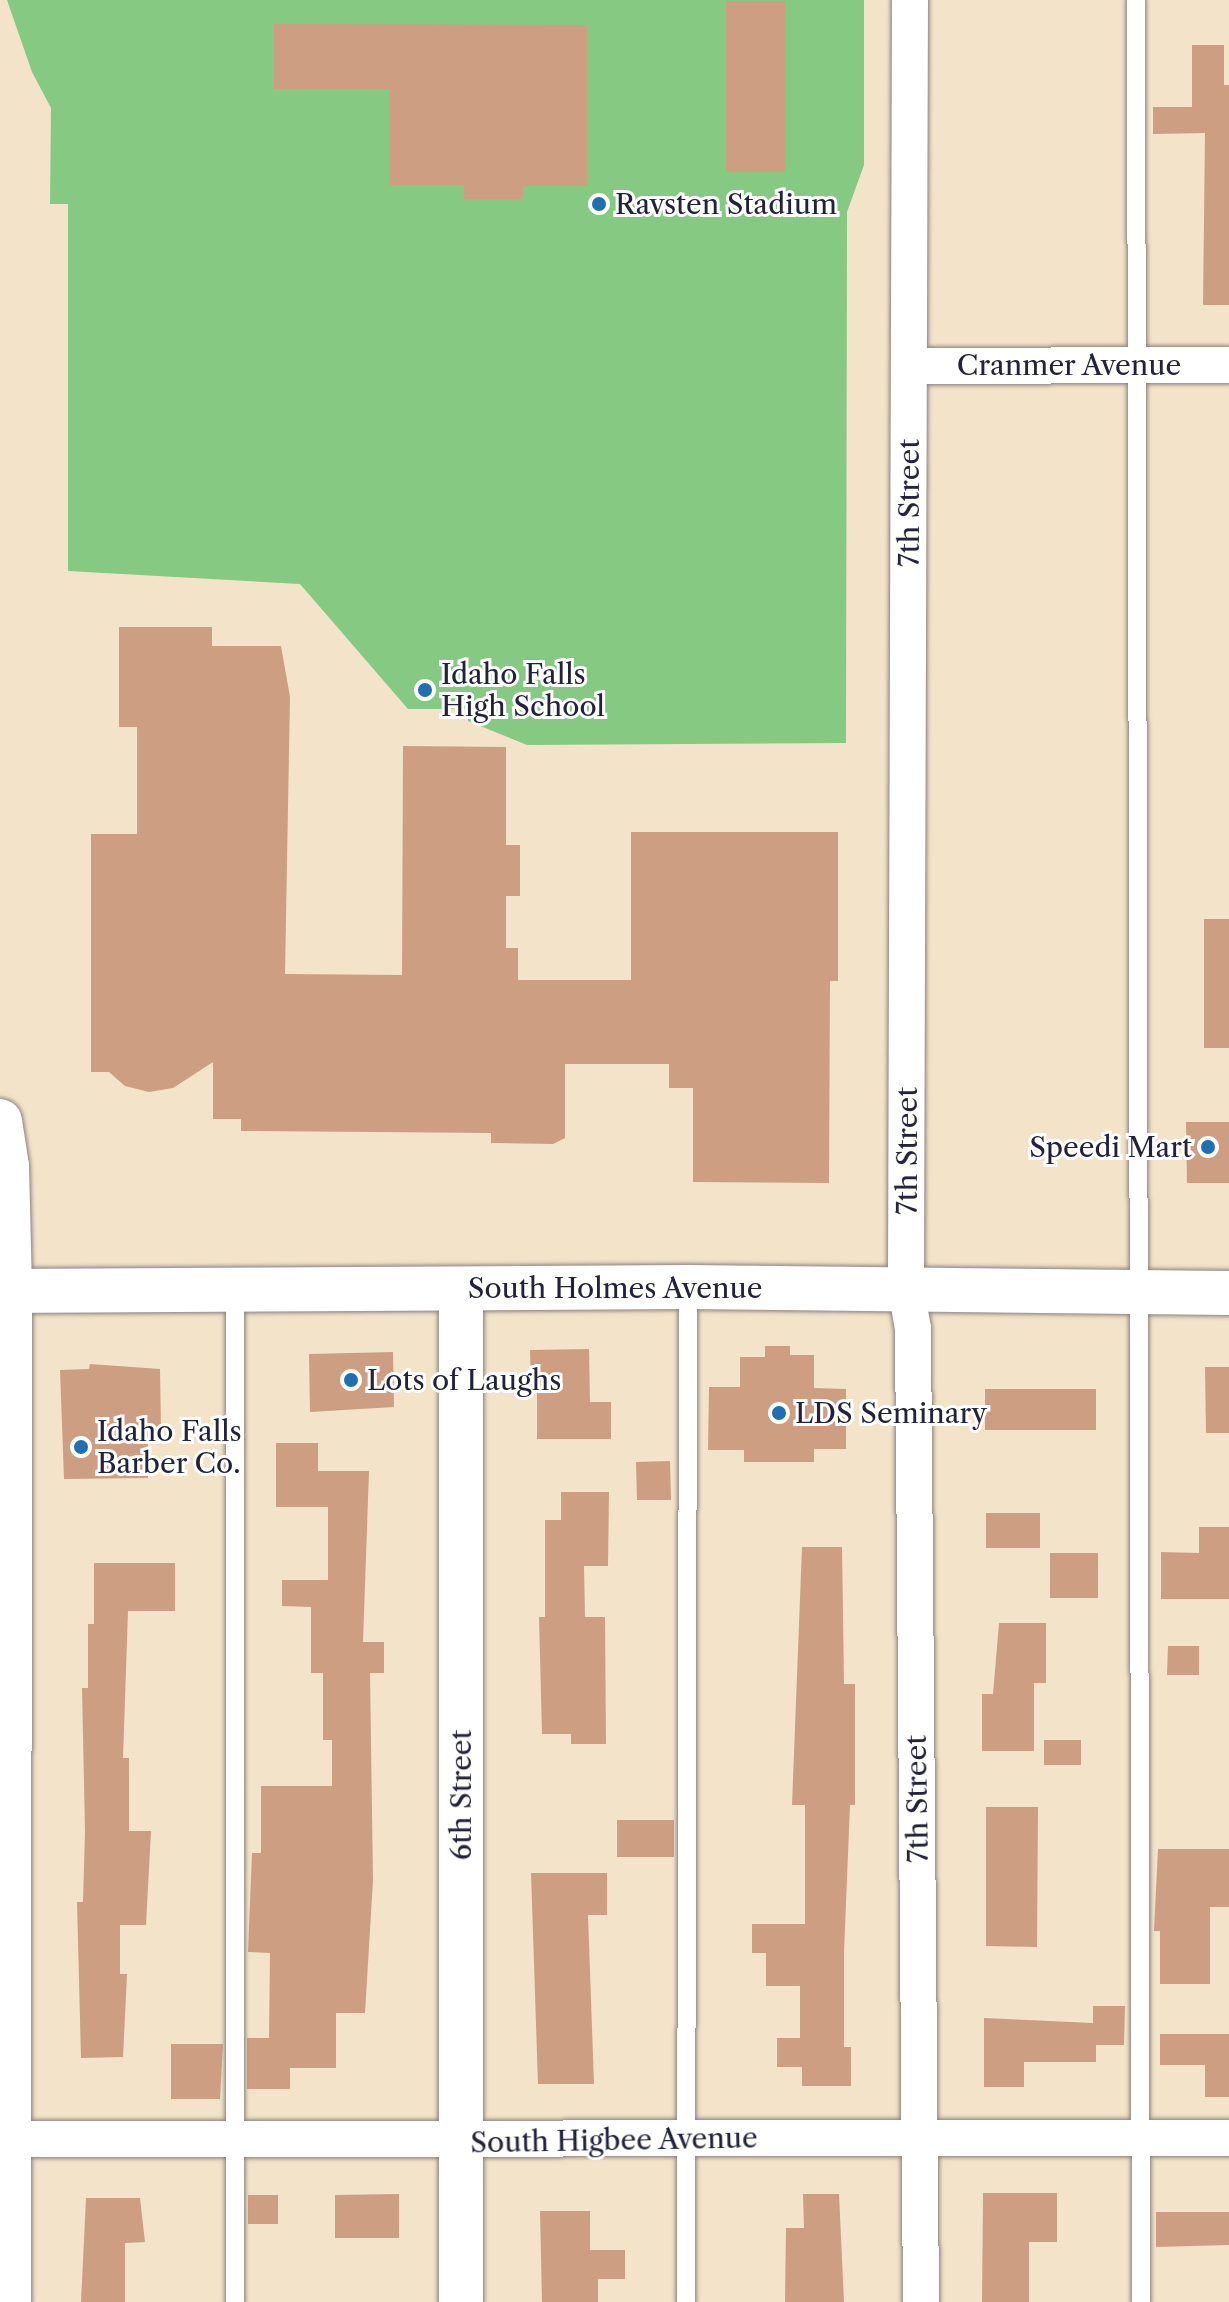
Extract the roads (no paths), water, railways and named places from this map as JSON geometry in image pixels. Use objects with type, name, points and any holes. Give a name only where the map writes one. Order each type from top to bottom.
[{"type":"street","name":"7th Street","points":[[910,0],[906,1288],[913,1329],[921,2302]]},
{"type":"street","name":"Cranmer Avenue","points":[[909,366],[1229,365]]},
{"type":"street","points":[[0,1121],[7,1166],[5,2139],[9,2302]]},
{"type":"street","name":"South Holmes Avenue","points":[[5,1291],[688,1287],[1229,1293]]},
{"type":"street","name":"6th Street","points":[[461,1289],[461,2302]]},
{"type":"street","name":"South Higbee Avenue","points":[[5,2139],[461,2142],[686,2137],[1229,2138]]},
{"type":"lane","points":[[1136,0],[1141,2302]]},
{"type":"lane","points":[[686,2302],[688,1287]]},
{"type":"lane","points":[[235,1290],[235,2302]]},
{"type":"place","name":"Ravsten Stadium","points":[[599,204]]},
{"type":"place","name":"Idaho Falls High School","points":[[425,690]]},
{"type":"place","name":"Speedi Mart","points":[[1208,1147]]},
{"type":"place","name":"Lots of Laughs","points":[[351,1380]]},
{"type":"place","name":"LDS Seminary","points":[[779,1413]]},
{"type":"place","name":"Idaho Falls Barber Co.","points":[[81,1447]]}]
